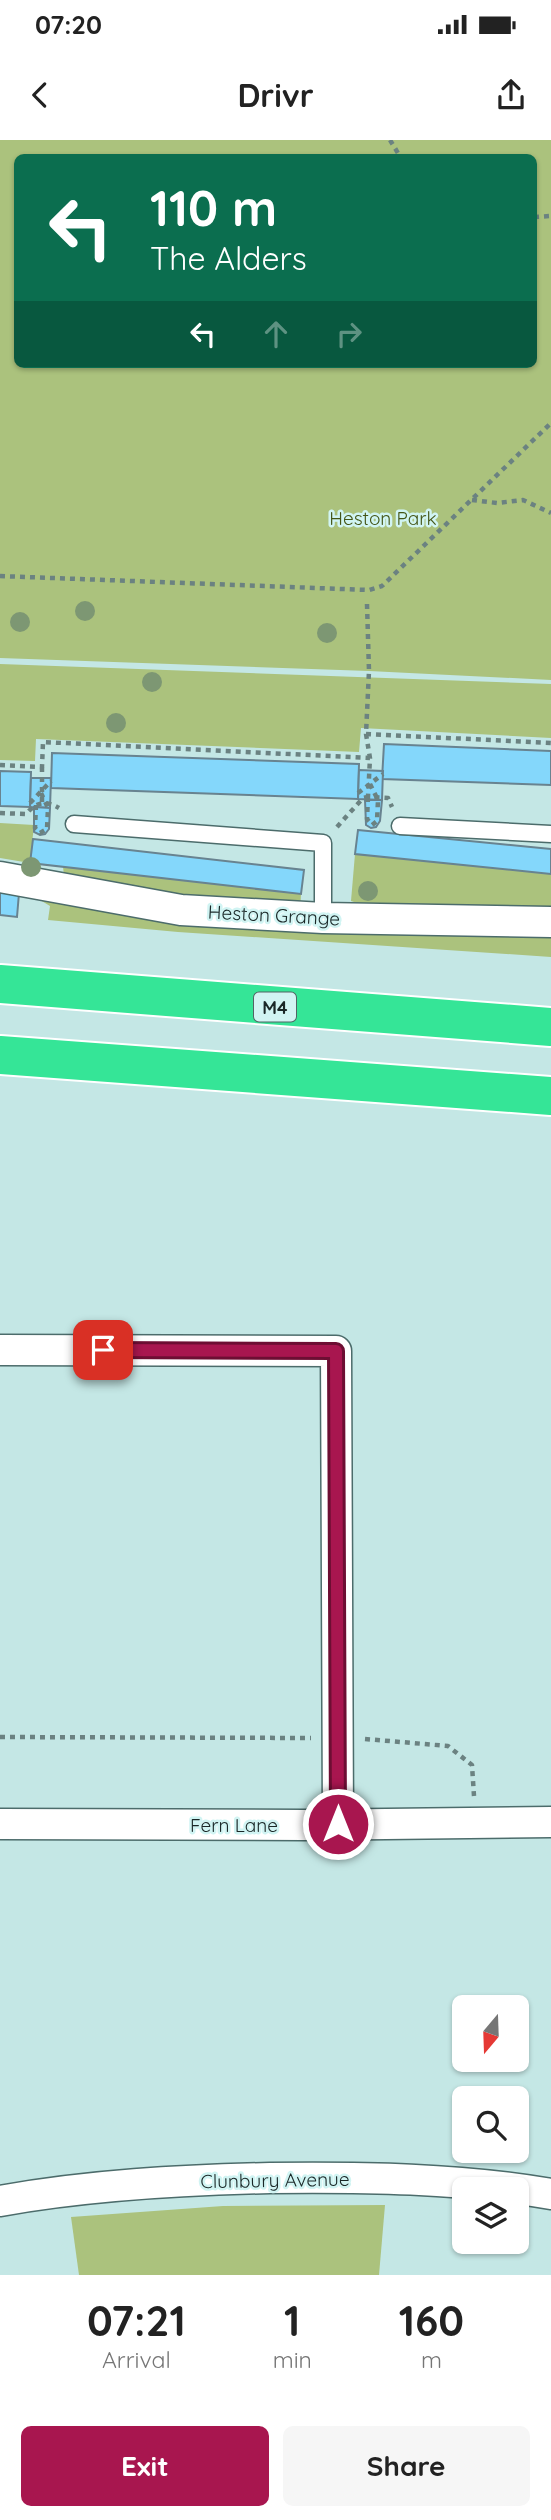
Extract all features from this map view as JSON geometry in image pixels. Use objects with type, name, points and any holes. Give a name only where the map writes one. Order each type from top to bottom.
[{"type":"highway","name":"M4","points":[[0,984],[551,1027]]},
{"type":"highway","points":[[0,1055],[551,1096]]},
{"type":"street","name":"Heston Grange","points":[[0,877],[181,911],[323,918],[551,922]]},
{"type":"street","points":[[0,1350],[336,1351],[338,1824]]},
{"type":"street","name":"Fern Lane","points":[[0,1824],[551,1822]]},
{"type":"street","name":"Clunbury Avenue","points":[[0,2201],[123,2184],[337,2177],[419,2180],[551,2194]]},
{"type":"lane","points":[[74,824],[323,843],[323,918]]},
{"type":"lane","points":[[400,826],[551,834]]},
{"type":"path","points":[[0,576],[369,590],[382,586],[551,423]]},
{"type":"path","points":[[472,500],[497,503],[523,500],[551,513]]},
{"type":"path","points":[[367,604],[369,671],[366,734],[370,758],[367,819],[372,825],[377,821],[378,800],[370,784]]},
{"type":"path","points":[[366,734],[551,743]]},
{"type":"path","points":[[42,802],[43,742],[370,758]]},
{"type":"path","points":[[0,765],[42,767]]},
{"type":"path","points":[[358,793],[383,774]]},
{"type":"path","points":[[0,813],[26,814],[51,781]]},
{"type":"path","points":[[33,804],[35,828],[40,833],[47,829],[48,808],[41,793]]},
{"type":"path","points":[[323,843],[363,798],[388,798],[400,826]]},
{"type":"path","points":[[33,804],[42,802],[58,806],[74,824]]},
{"type":"path","points":[[0,1737],[383,1739],[448,1746],[472,1765],[477,1822]]},
{"type":"green space","name":"Heston Park","points":[[0,140],[551,140],[551,680],[0,658]]},
{"type":"green space","points":[[0,664],[551,684],[551,738],[361,728],[359,752],[36,739],[35,761],[0,760]]},
{"type":"green space","points":[[0,823],[34,825],[30,863],[0,858]]},
{"type":"green space","points":[[355,854],[551,874],[551,908],[363,905],[351,901]]},
{"type":"green space","points":[[63,867],[301,894],[300,912],[65,884]]},
{"type":"green space","points":[[30,894],[551,931],[551,957],[178,932],[48,920],[50,906]]},
{"type":"green space","points":[[385,2205],[379,2275],[79,2275],[71,2217],[223,2206]]},
{"type":"building","points":[[384,744],[551,751],[551,785],[382,779]]},
{"type":"building","points":[[52,753],[359,764],[358,799],[51,788]]},
{"type":"building","points":[[359,770],[383,771],[382,800],[358,799]]},
{"type":"building","points":[[0,771],[31,772],[30,807],[0,806]]},
{"type":"building","points":[[31,778],[51,778],[50,808],[30,807]]},
{"type":"building","points":[[365,800],[382,800],[380,821],[376,827],[366,825]]},
{"type":"building","points":[[34,807],[50,808],[49,829],[45,834],[34,832]]},
{"type":"building","points":[[358,830],[551,849],[551,874],[355,854]]},
{"type":"building","points":[[33,839],[304,870],[301,894],[30,863]]},
{"type":"building","points":[[0,891],[19,893],[17,917],[0,915]]},
{"type":"route","points":[[103,1350],[336,1351],[338,1824]]}]
